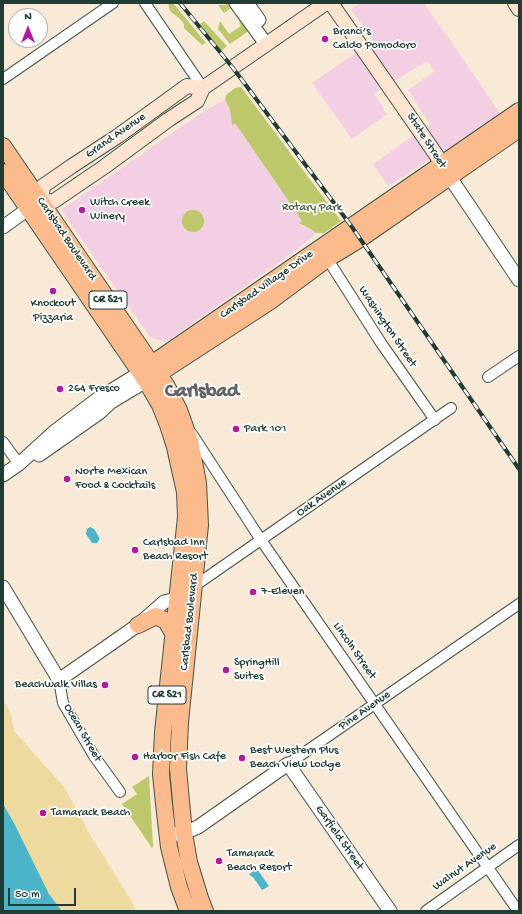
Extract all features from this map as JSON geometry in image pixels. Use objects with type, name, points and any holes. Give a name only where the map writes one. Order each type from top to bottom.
[{"type":"main road","name":"Grand Avenue","points":[[34,206],[54,201],[128,150],[168,120],[197,101],[203,88],[326,3]]},
{"type":"main road","name":"State Street","points":[[332,3],[437,156],[445,171]]},
{"type":"main road","points":[[515,3],[519,9]]},
{"type":"main road","name":"Carlsbad Village Drive","points":[[445,171],[519,111]]},
{"type":"main road","name":"Carlsbad Village Drive","points":[[149,373],[247,300],[323,254],[445,171],[519,129]]},
{"type":"main road","name":"Carlsbad Boulevard","points":[[3,146],[34,206],[149,373],[172,396],[185,423],[195,462],[200,498],[200,525],[178,752],[184,833],[194,882],[205,911]]},
{"type":"main road","name":"Carlsbad Boulevard","points":[[3,172],[34,206]]},
{"type":"main road","name":"Carlsbad Boulevard","points":[[149,373],[177,453],[184,492],[186,518],[176,598],[161,755],[162,791],[168,835],[174,869],[188,911]]},
{"type":"main road","points":[[184,537],[188,547],[188,570],[194,587]]},
{"type":"main road","points":[[176,598],[182,600],[185,607],[184,623],[188,643]]},
{"type":"main road","points":[[138,625],[156,616],[166,620],[173,632]]},
{"type":"street","points":[[3,78],[113,3]]},
{"type":"street","points":[[145,3],[203,88]]},
{"type":"street","points":[[236,3],[269,42]]},
{"type":"street","points":[[247,3],[269,42]]},
{"type":"street","name":"State Street","points":[[445,171],[519,280]]},
{"type":"street","name":"Grand Avenue","points":[[3,227],[34,206]]},
{"type":"street","name":"Washington Street","points":[[323,254],[380,344],[435,420]]},
{"type":"street","points":[[488,377],[519,356]]},
{"type":"street","name":"Carlsbad Village Drive","points":[[3,475],[19,464],[54,432],[90,407],[99,398],[149,373]]},
{"type":"street","name":"Oak Avenue","points":[[194,587],[451,408]]},
{"type":"street","name":"Lincoln Street","points":[[185,423],[261,540],[518,911]]},
{"type":"street","points":[[3,442],[19,464]]},
{"type":"street","name":"Ocean Street","points":[[3,587],[59,680],[63,703],[94,756],[120,792]]},
{"type":"street","points":[[59,680],[138,625],[164,602],[176,598]]},
{"type":"street","name":"Pine Avenue","points":[[168,835],[184,833],[198,827],[519,604]]},
{"type":"street","name":"Garfield Street","points":[[288,764],[390,911]]},
{"type":"street","name":"Walnut Avenue","points":[[426,911],[519,845]]},
{"type":"shaded area","points":[[360,3],[424,3],[500,113],[452,146],[388,186],[373,164],[430,124],[408,90],[435,71],[427,61],[374,94],[387,114],[352,139],[312,83],[373,41],[351,9]]},
{"type":"shaded area","points":[[225,100],[230,109],[232,125],[235,123],[301,219],[302,221],[299,224],[316,233],[295,251],[166,342],[150,337],[61,210],[204,111]]},
{"type":"green space","points":[[168,3],[173,3],[206,43],[202,45],[184,28],[184,24],[170,11]]},
{"type":"green space","points":[[225,3],[230,3],[233,7],[224,13],[218,5],[226,5]]},
{"type":"green space","points":[[241,20],[250,30],[230,44],[218,29],[220,21],[229,34],[241,26],[239,22]]},
{"type":"green space","points":[[204,21],[227,46],[221,51],[200,24]]},
{"type":"green space","name":"Rotary Park","points":[[241,87],[341,221],[324,233],[316,233],[299,223],[302,221],[301,219],[235,123],[232,125],[230,109],[225,100],[226,95],[235,88]]},
{"type":"green space","points":[[193,210],[201,213],[204,221],[201,229],[193,232],[185,229],[182,221],[185,213]]},
{"type":"green space","points":[[149,776],[152,848],[122,804],[137,794],[132,787]]},
{"type":"sand","name":"Tamarack Beach","points":[[3,701],[10,711],[14,731],[65,788],[90,835],[130,898],[136,911],[62,911],[49,894],[3,804]]},
{"type":"water","points":[[90,527],[94,529],[99,537],[97,543],[92,543],[86,534],[87,529]]},
{"type":"water","points":[[3,804],[49,894],[62,911],[3,911]]},
{"type":"water","points":[[257,869],[269,886],[262,890],[253,877],[249,874]]},
{"type":"railway","points":[[180,3],[233,68],[352,227],[519,469]]},
{"type":"place","name":"Branci’s Caldo Pomodoro","points":[[325,39]]},
{"type":"place","name":"Witch Creek Winery","points":[[82,210]]},
{"type":"place","name":"Knockout Pizzaria","points":[[53,291]]},
{"type":"place","name":"264 Fresco","points":[[60,389]]},
{"type":"place","name":"Park 101","points":[[236,429]]},
{"type":"place","name":"Norte Mexican Food & Cocktails","points":[[67,479]]},
{"type":"place","name":"Carlsbad Inn Beach Resort","points":[[135,550]]},
{"type":"place","name":"7-Eleven","points":[[253,592]]},
{"type":"place","name":"SpringHill Suites","points":[[226,670]]},
{"type":"place","name":"Beachwalk Villas","points":[[105,685]]},
{"type":"place","name":"Harbor Fish Cafe","points":[[135,757]]},
{"type":"place","name":"Best Western Plus Beach View Lodge","points":[[242,758]]},
{"type":"place","name":"Tamarack Beach","points":[[43,813]]},
{"type":"place","name":"Tamarack Beach Resort","points":[[219,861]]},
{"type":"district","name":"Carlsbad","points":[[202,393]]}]
